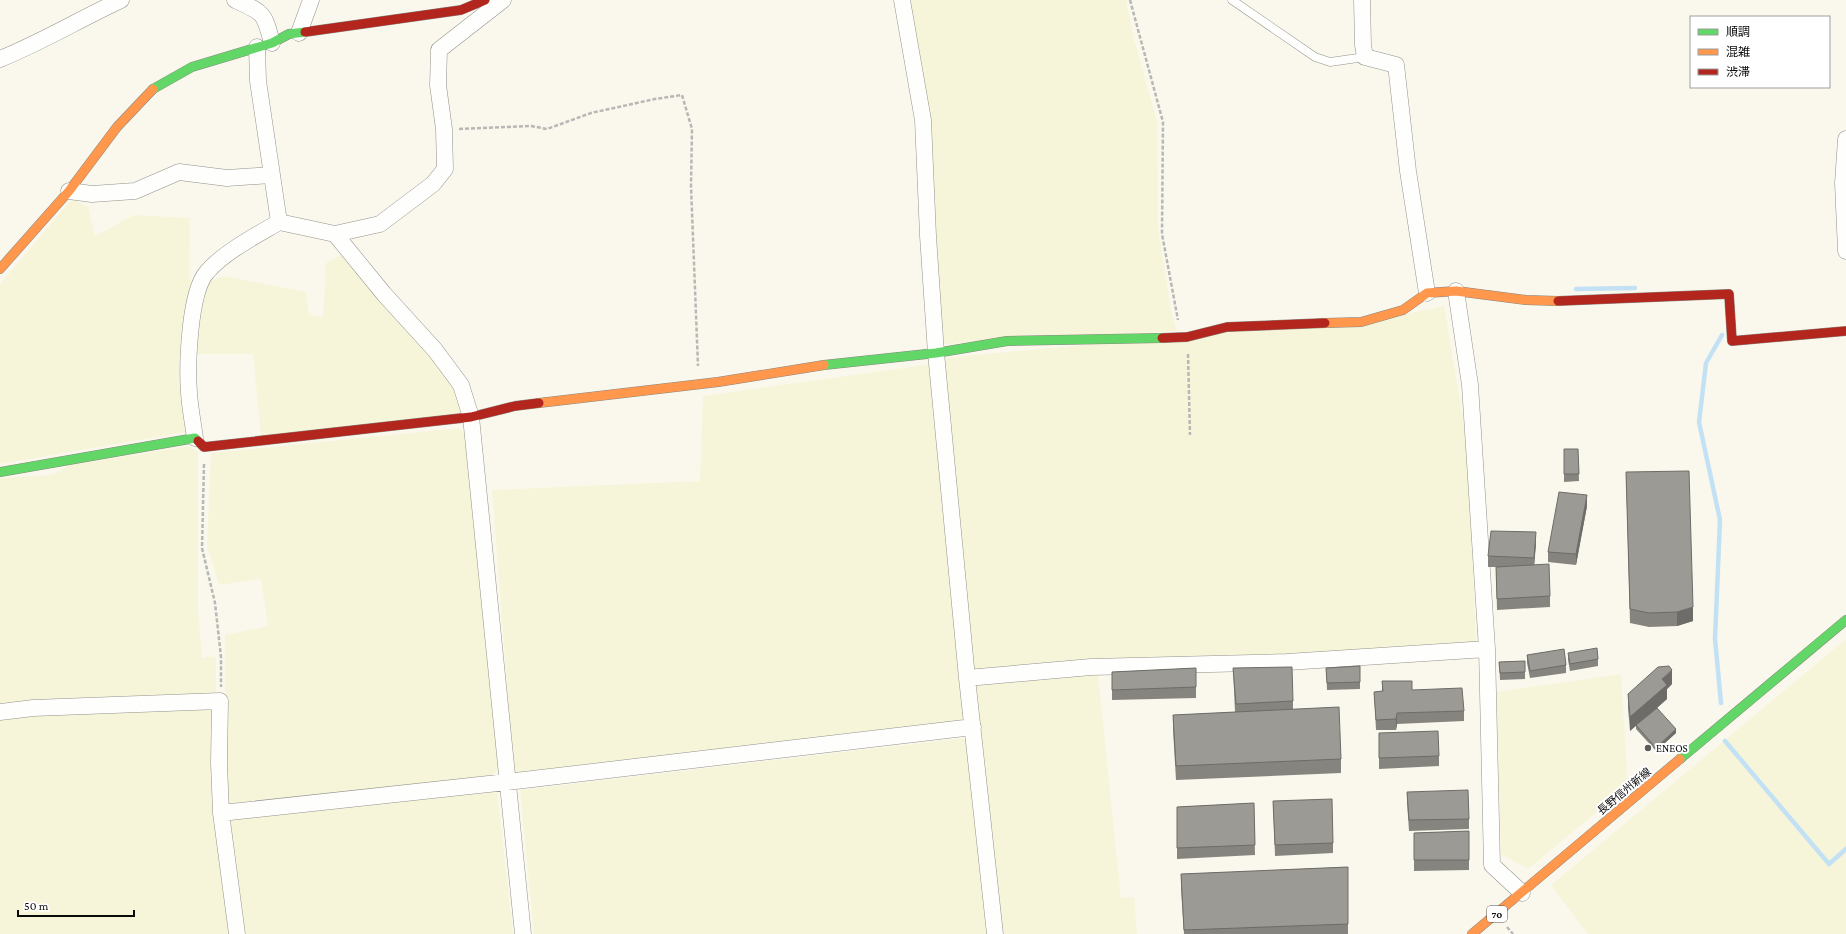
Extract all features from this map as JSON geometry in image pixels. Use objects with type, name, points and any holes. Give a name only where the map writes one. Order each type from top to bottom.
[{"type":"street","points":[[0,59],[46,39],[91,14],[121,0]]},
{"type":"street","points":[[235,0],[260,11],[267,25],[258,81],[279,222]]},
{"type":"street","points":[[299,33],[311,0]]},
{"type":"street","points":[[0,270],[69,191],[117,127],[150,91],[192,67],[264,45],[289,34],[462,10],[486,0]]},
{"type":"street","points":[[200,443],[189,393],[192,316],[198,291],[206,272],[242,243],[279,222],[335,234],[380,224],[434,184],[445,169],[444,129],[438,85],[439,50],[503,0]]},
{"type":"street","points":[[902,0],[923,120],[928,236],[936,352],[967,678],[995,934]]},
{"type":"street","points":[[1362,0],[1363,45],[1365,57],[1396,65],[1408,171],[1427,293]]},
{"type":"street","points":[[1846,139],[1843,183],[1846,250]]},
{"type":"street","points":[[69,191],[92,194],[135,191],[179,172],[227,178],[271,175]]},
{"type":"street","points":[[335,234],[384,294],[435,350],[461,385],[471,417],[522,934]]},
{"type":"street","points":[[1456,291],[1470,385],[1488,649],[1492,865],[1522,893]]},
{"type":"street","points":[[0,472],[12,471],[70,459],[200,443],[471,417],[515,406],[699,384],[824,365],[936,352],[1007,341],[1187,337],[1228,327],[1361,322],[1403,310],[1427,293],[1456,291],[1526,300],[1575,302],[1729,294],[1732,341],[1846,331]]},
{"type":"street","name":"長野信州新線","points":[[1472,934],[1846,620]]},
{"type":"street","points":[[967,678],[1091,667],[1287,662],[1488,649]]},
{"type":"street","points":[[0,712],[33,708],[220,701],[219,763],[221,813],[237,934]]},
{"type":"street","points":[[221,813],[507,782],[973,727]]},
{"type":"lane","points":[[1232,0],[1315,57],[1330,62],[1365,57]]},
{"type":"path","points":[[1130,0],[1162,122],[1162,234],[1176,317],[1187,337],[1190,435]]},
{"type":"path","points":[[444,129],[531,126],[547,129],[591,113],[655,99],[682,95],[692,129],[691,194],[699,384]]},
{"type":"path","points":[[200,443],[202,548],[215,603],[221,657],[220,701]]},
{"type":"shaded area","points":[[904,0],[1126,0],[1134,39],[1157,121],[1158,227],[1171,311],[1177,331],[943,344]]},
{"type":"shaded area","points":[[72,199],[88,207],[95,236],[134,215],[190,218],[189,276],[193,285],[187,432],[0,464],[0,284]]},
{"type":"shaded area","points":[[343,254],[369,287],[456,387],[461,413],[261,436],[253,354],[197,354],[198,307],[208,282],[224,276],[306,292],[309,315],[323,317],[326,263]]},
{"type":"shaded area","points":[[1444,306],[1468,450],[1476,644],[971,674],[943,358],[1402,315]]},
{"type":"shaded area","points":[[931,364],[965,720],[514,775],[492,490],[700,481],[703,396]]},
{"type":"shaded area","points":[[458,428],[467,434],[500,768],[491,777],[226,804],[225,635],[268,626],[261,579],[219,585],[207,546],[211,453]]},
{"type":"shaded area","points":[[189,446],[198,452],[198,609],[202,658],[216,656],[216,698],[0,710],[0,478],[52,475],[70,465]]},
{"type":"shaded area","points":[[1846,639],[1846,934],[1588,934],[1551,885]]},
{"type":"shaded area","points":[[1621,674],[1628,786],[1528,869],[1501,854],[1496,692]]},
{"type":"shaded area","points":[[1098,675],[1121,898],[1134,897],[1137,934],[1003,934],[974,686]]},
{"type":"shaded area","points":[[213,708],[233,934],[0,934],[0,718],[37,714]]},
{"type":"shaded area","points":[[963,738],[970,744],[991,934],[534,934],[520,790]]},
{"type":"shaded area","points":[[497,792],[513,934],[242,934],[228,819]]},
{"type":"building","points":[[1564,449],[1578,449],[1579,474],[1564,474]]},
{"type":"building","points":[[1689,471],[1693,607],[1677,612],[1649,613],[1630,609],[1626,472]]},
{"type":"building","points":[[1559,492],[1587,495],[1576,554],[1548,552]]},
{"type":"building","points":[[1491,531],[1536,532],[1534,558],[1488,556]]},
{"type":"building","points":[[1549,564],[1550,596],[1497,599],[1496,567]]},
{"type":"building","points":[[1597,648],[1598,659],[1570,664],[1568,653]]},
{"type":"building","points":[[1564,649],[1566,665],[1530,671],[1527,655]]},
{"type":"building","points":[[1525,661],[1525,672],[1500,673],[1499,662]]},
{"type":"building","points":[[1360,666],[1360,682],[1327,683],[1326,668]]},
{"type":"building","points":[[1669,666],[1672,670],[1662,679],[1667,685],[1630,717],[1628,694],[1658,667]]},
{"type":"building","points":[[1292,667],[1293,701],[1236,704],[1233,668]]},
{"type":"building","points":[[1196,668],[1196,687],[1112,690],[1112,672]]},
{"type":"building","points":[[1382,681],[1412,681],[1412,690],[1462,688],[1464,711],[1397,713],[1396,719],[1376,720],[1374,692],[1383,691]]},
{"type":"building","points":[[1339,707],[1341,759],[1176,766],[1173,715]]},
{"type":"building","points":[[1657,708],[1676,729],[1656,748],[1636,725]]},
{"type":"building","points":[[1438,731],[1439,756],[1379,758],[1379,733]]},
{"type":"building","points":[[1468,790],[1469,819],[1409,820],[1407,792]]},
{"type":"building","points":[[1332,799],[1333,843],[1275,845],[1273,801]]},
{"type":"building","points":[[1254,803],[1255,845],[1177,848],[1177,807]]},
{"type":"building","points":[[1469,831],[1469,860],[1414,860],[1414,833]]},
{"type":"building","points":[[1348,867],[1348,924],[1184,930],[1181,874]]},
{"type":"waterway","points":[[1576,289],[1635,288]]},
{"type":"waterway","points":[[1721,703],[1715,639],[1720,520],[1699,422],[1706,363],[1722,335]]},
{"type":"waterway","points":[[1725,741],[1829,864],[1846,849]]},
{"type":"traffic: fast","points":[[153,89],[192,67],[272,43],[289,34],[305,32]]},
{"type":"traffic: fast","points":[[824,365],[936,353],[1007,341],[1162,338]]},
{"type":"traffic: fast","points":[[0,472],[195,438],[198,441]]},
{"type":"traffic: fast","points":[[1680,759],[1846,620]]},
{"type":"traffic: slow","points":[[0,269],[69,191],[117,127],[153,89]]},
{"type":"traffic: slow","points":[[1325,323],[1361,322],[1403,310],[1427,293],[1456,291],[1526,300],[1558,301]]},
{"type":"traffic: slow","points":[[539,403],[718,382],[824,365]]},
{"type":"traffic: slow","points":[[1472,934],[1680,759]]},
{"type":"traffic: jam","points":[[305,32],[461,10],[485,0]]},
{"type":"traffic: jam","points":[[1558,301],[1729,294],[1732,341],[1846,331]]},
{"type":"traffic: jam","points":[[1162,338],[1187,337],[1227,327],[1325,323]]},
{"type":"traffic: jam","points":[[198,441],[204,447],[471,417],[515,406],[539,403]]},
{"type":"place","name":"ENEOS","points":[[1648,748]]}]
